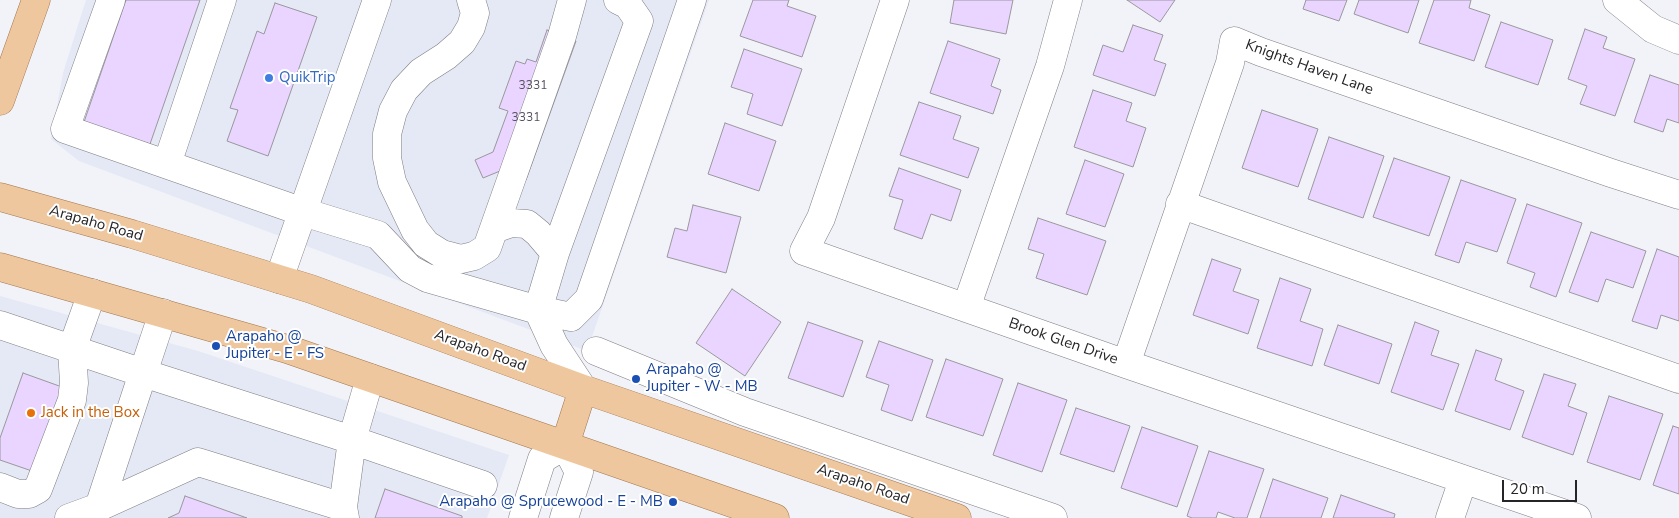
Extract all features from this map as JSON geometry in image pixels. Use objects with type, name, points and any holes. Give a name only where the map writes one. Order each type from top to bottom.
[{"type":"main road","points":[[0,101],[36,0]]},
{"type":"main road","name":"Arapaho Road","points":[[0,197],[132,234],[310,289],[583,389],[957,518]]},
{"type":"main road","points":[[0,267],[287,349],[775,518]]},
{"type":"main road","points":[[565,445],[583,389]]},
{"type":"street","points":[[111,0],[65,129],[303,212],[378,235],[410,269],[427,278],[538,310],[571,317],[589,299],[692,0]]},
{"type":"street","points":[[167,164],[222,0]]},
{"type":"street","points":[[280,279],[377,0]]},
{"type":"street","points":[[471,0],[475,13],[471,27],[462,42],[446,56],[421,72],[404,90],[393,111],[387,134],[387,158],[392,182],[415,230],[426,244],[442,254],[461,260],[474,256],[487,248],[562,36],[572,0]]},
{"type":"street","points":[[583,389],[554,345],[538,310],[555,253],[639,21],[628,6],[618,0]]},
{"type":"street","name":"Brook Glen Drive","points":[[895,0],[822,218],[804,250],[1126,364],[1577,518]]},
{"type":"street","points":[[966,308],[1050,66],[1068,0]]},
{"type":"street","points":[[1617,0],[1653,29],[1679,40]]},
{"type":"street","name":"Knights Haven Lane","points":[[1126,364],[1230,63],[1234,41],[1270,56],[1679,195]]},
{"type":"street","points":[[1180,204],[1679,379]]},
{"type":"street","points":[[494,229],[511,223],[527,224],[538,233],[555,253]]},
{"type":"street","points":[[0,487],[18,494],[29,494],[38,489],[72,400],[74,384],[72,349],[92,294]]},
{"type":"street","points":[[99,507],[163,314]]},
{"type":"street","points":[[0,325],[352,440],[483,485]]},
{"type":"street","points":[[596,351],[745,412],[1053,518]]},
{"type":"street","points":[[69,518],[99,507],[198,462],[344,513],[352,440],[370,378]]},
{"type":"street","points":[[523,518],[542,459],[565,445],[579,472],[564,518]]},
{"type":"street","points":[[1450,518],[1463,480]]},
{"type":"shaded area","points":[[86,0],[709,0],[587,351],[79,161],[51,139],[63,73]]},
{"type":"shaded area","points":[[0,296],[198,351],[509,455],[487,518],[0,518]]},
{"type":"building","points":[[126,0],[200,0],[150,144],[84,122]]},
{"type":"building","points":[[753,0],[789,0],[787,6],[816,16],[802,57],[740,36]]},
{"type":"building","points":[[954,0],[1013,0],[1006,34],[950,23]]},
{"type":"building","points":[[1127,0],[1175,0],[1160,22]]},
{"type":"building","points":[[1306,0],[1347,0],[1339,21],[1303,9]]},
{"type":"building","points":[[1359,0],[1419,0],[1408,33],[1354,14]]},
{"type":"building","points":[[1434,0],[1471,0],[1469,8],[1490,15],[1474,61],[1419,43]]},
{"type":"building","points":[[275,3],[317,17],[268,156],[227,141],[238,110],[230,108],[257,31],[264,34]]},
{"type":"building","points":[[1501,22],[1553,40],[1538,85],[1485,67]]},
{"type":"building","points":[[1133,25],[1163,35],[1154,60],[1166,64],[1155,96],[1093,75],[1103,45],[1123,52]]},
{"type":"building","points":[[1585,29],[1607,37],[1603,48],[1635,59],[1615,116],[1580,104],[1587,86],[1568,79]]},
{"type":"building","points":[[547,30],[576,41],[526,180],[500,171],[483,178],[475,160],[493,152],[508,111],[499,108],[516,61],[525,64],[527,59],[536,62]]},
{"type":"building","points":[[948,41],[1000,59],[991,86],[1001,90],[993,114],[930,93]]},
{"type":"building","points":[[744,49],[802,69],[782,126],[747,114],[753,94],[731,87]]},
{"type":"building","points":[[1650,75],[1679,85],[1679,123],[1667,119],[1663,132],[1634,122]]},
{"type":"building","points":[[1093,90],[1132,103],[1126,121],[1146,128],[1133,167],[1074,147]]},
{"type":"building","points":[[919,102],[961,116],[953,139],[979,148],[968,178],[900,155]]},
{"type":"building","points":[[1262,110],[1318,129],[1298,187],[1242,168]]},
{"type":"building","points":[[725,123],[776,141],[759,191],[708,174]]},
{"type":"building","points":[[1329,137],[1384,156],[1363,218],[1308,199]]},
{"type":"building","points":[[1394,158],[1450,177],[1429,236],[1373,217]]},
{"type":"building","points":[[1085,160],[1124,174],[1105,227],[1066,214]]},
{"type":"building","points":[[899,168],[961,190],[951,221],[931,214],[922,239],[894,229],[903,200],[889,196]]},
{"type":"building","points":[[1461,180],[1516,199],[1497,252],[1466,242],[1459,263],[1435,255]]},
{"type":"building","points":[[1527,204],[1582,223],[1556,297],[1530,287],[1535,273],[1507,263]]},
{"type":"building","points":[[693,205],[741,217],[726,273],[667,257],[675,228],[687,231]]},
{"type":"building","points":[[1038,218],[1106,241],[1087,295],[1036,278],[1044,254],[1028,249]]},
{"type":"building","points":[[1591,232],[1646,251],[1633,288],[1606,279],[1598,302],[1569,292]]},
{"type":"building","points":[[1657,249],[1679,257],[1679,321],[1661,315],[1657,329],[1632,321]]},
{"type":"building","points":[[1212,259],[1241,269],[1233,291],[1259,300],[1248,334],[1193,315]]},
{"type":"building","points":[[1280,278],[1311,289],[1300,321],[1323,329],[1312,366],[1257,348]]},
{"type":"building","points":[[732,289],[781,322],[745,376],[696,343]]},
{"type":"building","points":[[808,322],[863,341],[843,397],[788,378]]},
{"type":"building","points":[[1415,322],[1439,331],[1431,355],[1459,364],[1443,410],[1391,392]]},
{"type":"building","points":[[1338,325],[1392,344],[1379,384],[1324,365]]},
{"type":"building","points":[[879,341],[933,360],[912,421],[881,410],[889,385],[866,377]]},
{"type":"building","points":[[1476,350],[1502,359],[1495,380],[1524,391],[1510,430],[1455,411]]},
{"type":"building","points":[[946,359],[1003,379],[983,436],[926,417]]},
{"type":"building","name":"Jack in the Box","points":[[23,373],[62,387],[32,471],[0,460],[0,438]]},
{"type":"building","points":[[1544,374],[1576,384],[1568,406],[1587,413],[1573,455],[1522,437]]},
{"type":"building","points":[[1018,383],[1067,400],[1042,472],[993,455]]},
{"type":"building","points":[[1609,396],[1663,414],[1640,480],[1587,462]]},
{"type":"building","points":[[1076,408],[1130,426],[1114,472],[1060,454]]},
{"type":"building","points":[[1673,426],[1679,428],[1679,494],[1653,485]]},
{"type":"building","points":[[1142,427],[1198,446],[1177,507],[1121,488]]},
{"type":"building","points":[[1209,451],[1264,469],[1247,518],[1235,518],[1218,512],[1216,518],[1192,518],[1187,516]]},
{"type":"building","points":[[1273,479],[1328,498],[1321,518],[1260,518]]},
{"type":"building","points":[[385,489],[462,516],[462,518],[375,518]]},
{"type":"building","points":[[1341,495],[1395,514],[1394,518],[1333,518]]},
{"type":"building","points":[[185,496],[247,518],[168,518],[179,513]]},
{"type":"place","name":"QuikTrip","points":[[269,78]]},
{"type":"place","name":"Arapaho @ Jupiter - E - FS","points":[[216,346]]},
{"type":"place","name":"Arapaho @ Jupiter - W - MB","points":[[636,379]]},
{"type":"place","name":"Jack in the Box","points":[[31,413]]},
{"type":"place","name":"Arapaho @ Sprucewood - E - MB","points":[[673,502]]}]
